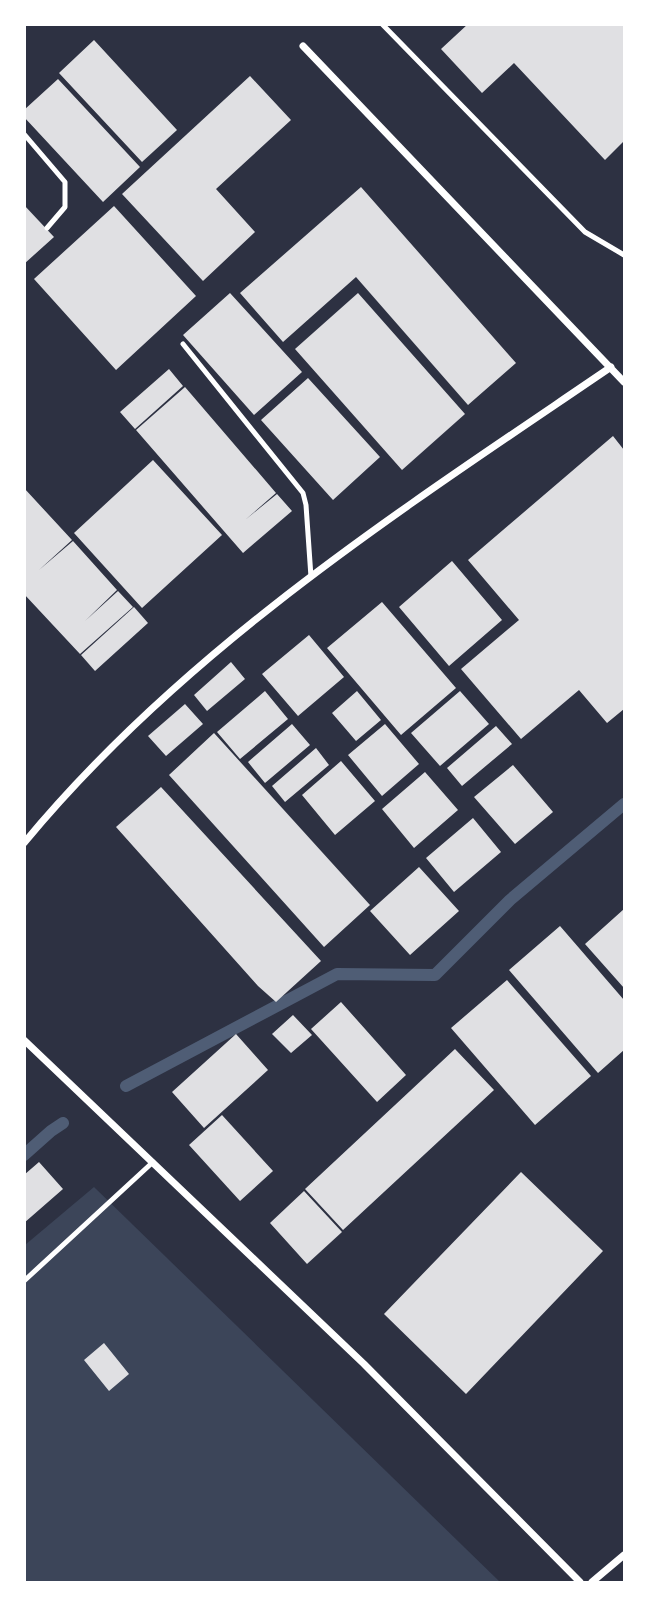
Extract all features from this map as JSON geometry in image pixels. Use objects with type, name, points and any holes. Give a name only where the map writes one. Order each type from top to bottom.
[{"type":"street","points":[[303,46],[625,382]]},
{"type":"street","points":[[24,843],[115,743],[187,677],[310,577],[439,484],[611,368]]},
{"type":"street","points":[[24,1040],[364,1364],[580,1583]]},
{"type":"street","points":[[592,1583],[625,1555]]},
{"type":"lane","points":[[382,24],[584,232],[625,255]]},
{"type":"lane","points":[[24,134],[65,182],[65,207],[47,228]]},
{"type":"lane","points":[[183,344],[303,493],[310,577]]},
{"type":"lane","points":[[24,1281],[153,1162]]},
{"type":"shaded area","points":[[94,1187],[500,1582],[25,1582],[25,1245]]},
{"type":"building","points":[[468,24],[624,24],[624,141],[605,160],[514,63],[482,93],[441,49]]},
{"type":"building","points":[[94,40],[177,130],[142,162],[59,73]]},
{"type":"building","points":[[250,76],[291,120],[216,189],[255,232],[203,281],[122,194]]},
{"type":"building","points":[[58,79],[140,167],[103,202],[24,117],[24,110]]},
{"type":"building","points":[[361,187],[516,363],[468,405],[356,277],[283,342],[240,293]]},
{"type":"building","points":[[24,205],[54,237],[24,264]]},
{"type":"building","points":[[114,206],[196,296],[116,370],[34,279]]},
{"type":"building","points":[[230,293],[302,372],[254,415],[183,335]]},
{"type":"building","points":[[358,293],[465,414],[402,470],[295,349]]},
{"type":"building","points":[[169,369],[183,386],[135,429],[120,412]]},
{"type":"building","points":[[308,378],[380,457],[333,500],[261,420]]},
{"type":"building","points":[[185,387],[276,493],[245,520],[277,494],[292,511],[243,553],[136,430]]},
{"type":"building","points":[[613,436],[624,450],[624,709],[607,723],[579,690],[521,739],[461,669],[519,620],[468,560]]},
{"type":"building","points":[[153,460],[222,535],[142,608],[74,533]]},
{"type":"building","points":[[24,488],[72,540],[39,570],[73,541],[117,590],[85,621],[118,591],[133,607],[80,654],[24,594]]},
{"type":"building","points":[[452,561],[502,620],[449,666],[399,607]]},
{"type":"building","points":[[382,602],[456,688],[401,735],[327,648]]},
{"type":"building","points":[[134,607],[148,623],[95,671],[81,655]]},
{"type":"building","points":[[309,635],[344,677],[298,716],[262,674]]},
{"type":"building","points":[[231,662],[245,679],[207,711],[194,695]]},
{"type":"building","points":[[265,691],[288,719],[240,759],[217,732]]},
{"type":"building","points":[[357,691],[381,720],[356,741],[332,713]]},
{"type":"building","points":[[460,691],[489,724],[440,766],[411,733]]},
{"type":"building","points":[[185,704],[203,724],[166,756],[148,736]]},
{"type":"building","points":[[292,724],[310,745],[265,783],[248,762]]},
{"type":"building","points":[[385,724],[419,764],[382,796],[348,755]]},
{"type":"building","points":[[496,726],[512,744],[462,786],[447,768]]},
{"type":"building","points":[[214,733],[370,905],[324,947],[169,775]]},
{"type":"building","points":[[316,748],[329,765],[285,802],[272,786]]},
{"type":"building","points":[[341,761],[375,801],[335,835],[302,795]]},
{"type":"building","points":[[513,765],[553,812],[515,844],[474,797]]},
{"type":"building","points":[[425,772],[458,810],[414,848],[382,809]]},
{"type":"building","points":[[161,787],[321,961],[276,1002],[258,986],[116,827]]},
{"type":"building","points":[[473,818],[501,852],[454,892],[426,858]]},
{"type":"building","points":[[419,867],[459,911],[410,955],[370,911]]},
{"type":"building","points":[[624,909],[624,988],[585,944]]},
{"type":"building","points":[[560,926],[624,1000],[624,1050],[598,1073],[509,970]]},
{"type":"building","points":[[507,980],[591,1076],[535,1125],[451,1028]]},
{"type":"building","points":[[341,1002],[406,1075],[377,1102],[311,1029]]},
{"type":"building","points":[[293,1015],[312,1035],[291,1053],[272,1034]]},
{"type":"building","points":[[236,1034],[268,1070],[204,1128],[172,1092]]},
{"type":"building","points":[[455,1049],[494,1090],[343,1230],[305,1189]]},
{"type":"building","points":[[222,1115],[273,1171],[240,1201],[189,1145]]},
{"type":"building","points":[[39,1162],[63,1189],[24,1223],[24,1175]]},
{"type":"building","points":[[521,1172],[603,1251],[466,1394],[384,1314]]},
{"type":"building","points":[[304,1191],[342,1232],[307,1264],[270,1223]]},
{"type":"building","points":[[104,1343],[129,1374],[109,1391],[84,1360]]},
{"type":"waterway","points":[[126,1086],[337,974],[435,975],[510,900],[624,804]]},
{"type":"waterway","points":[[24,1155],[63,1123]]}]
